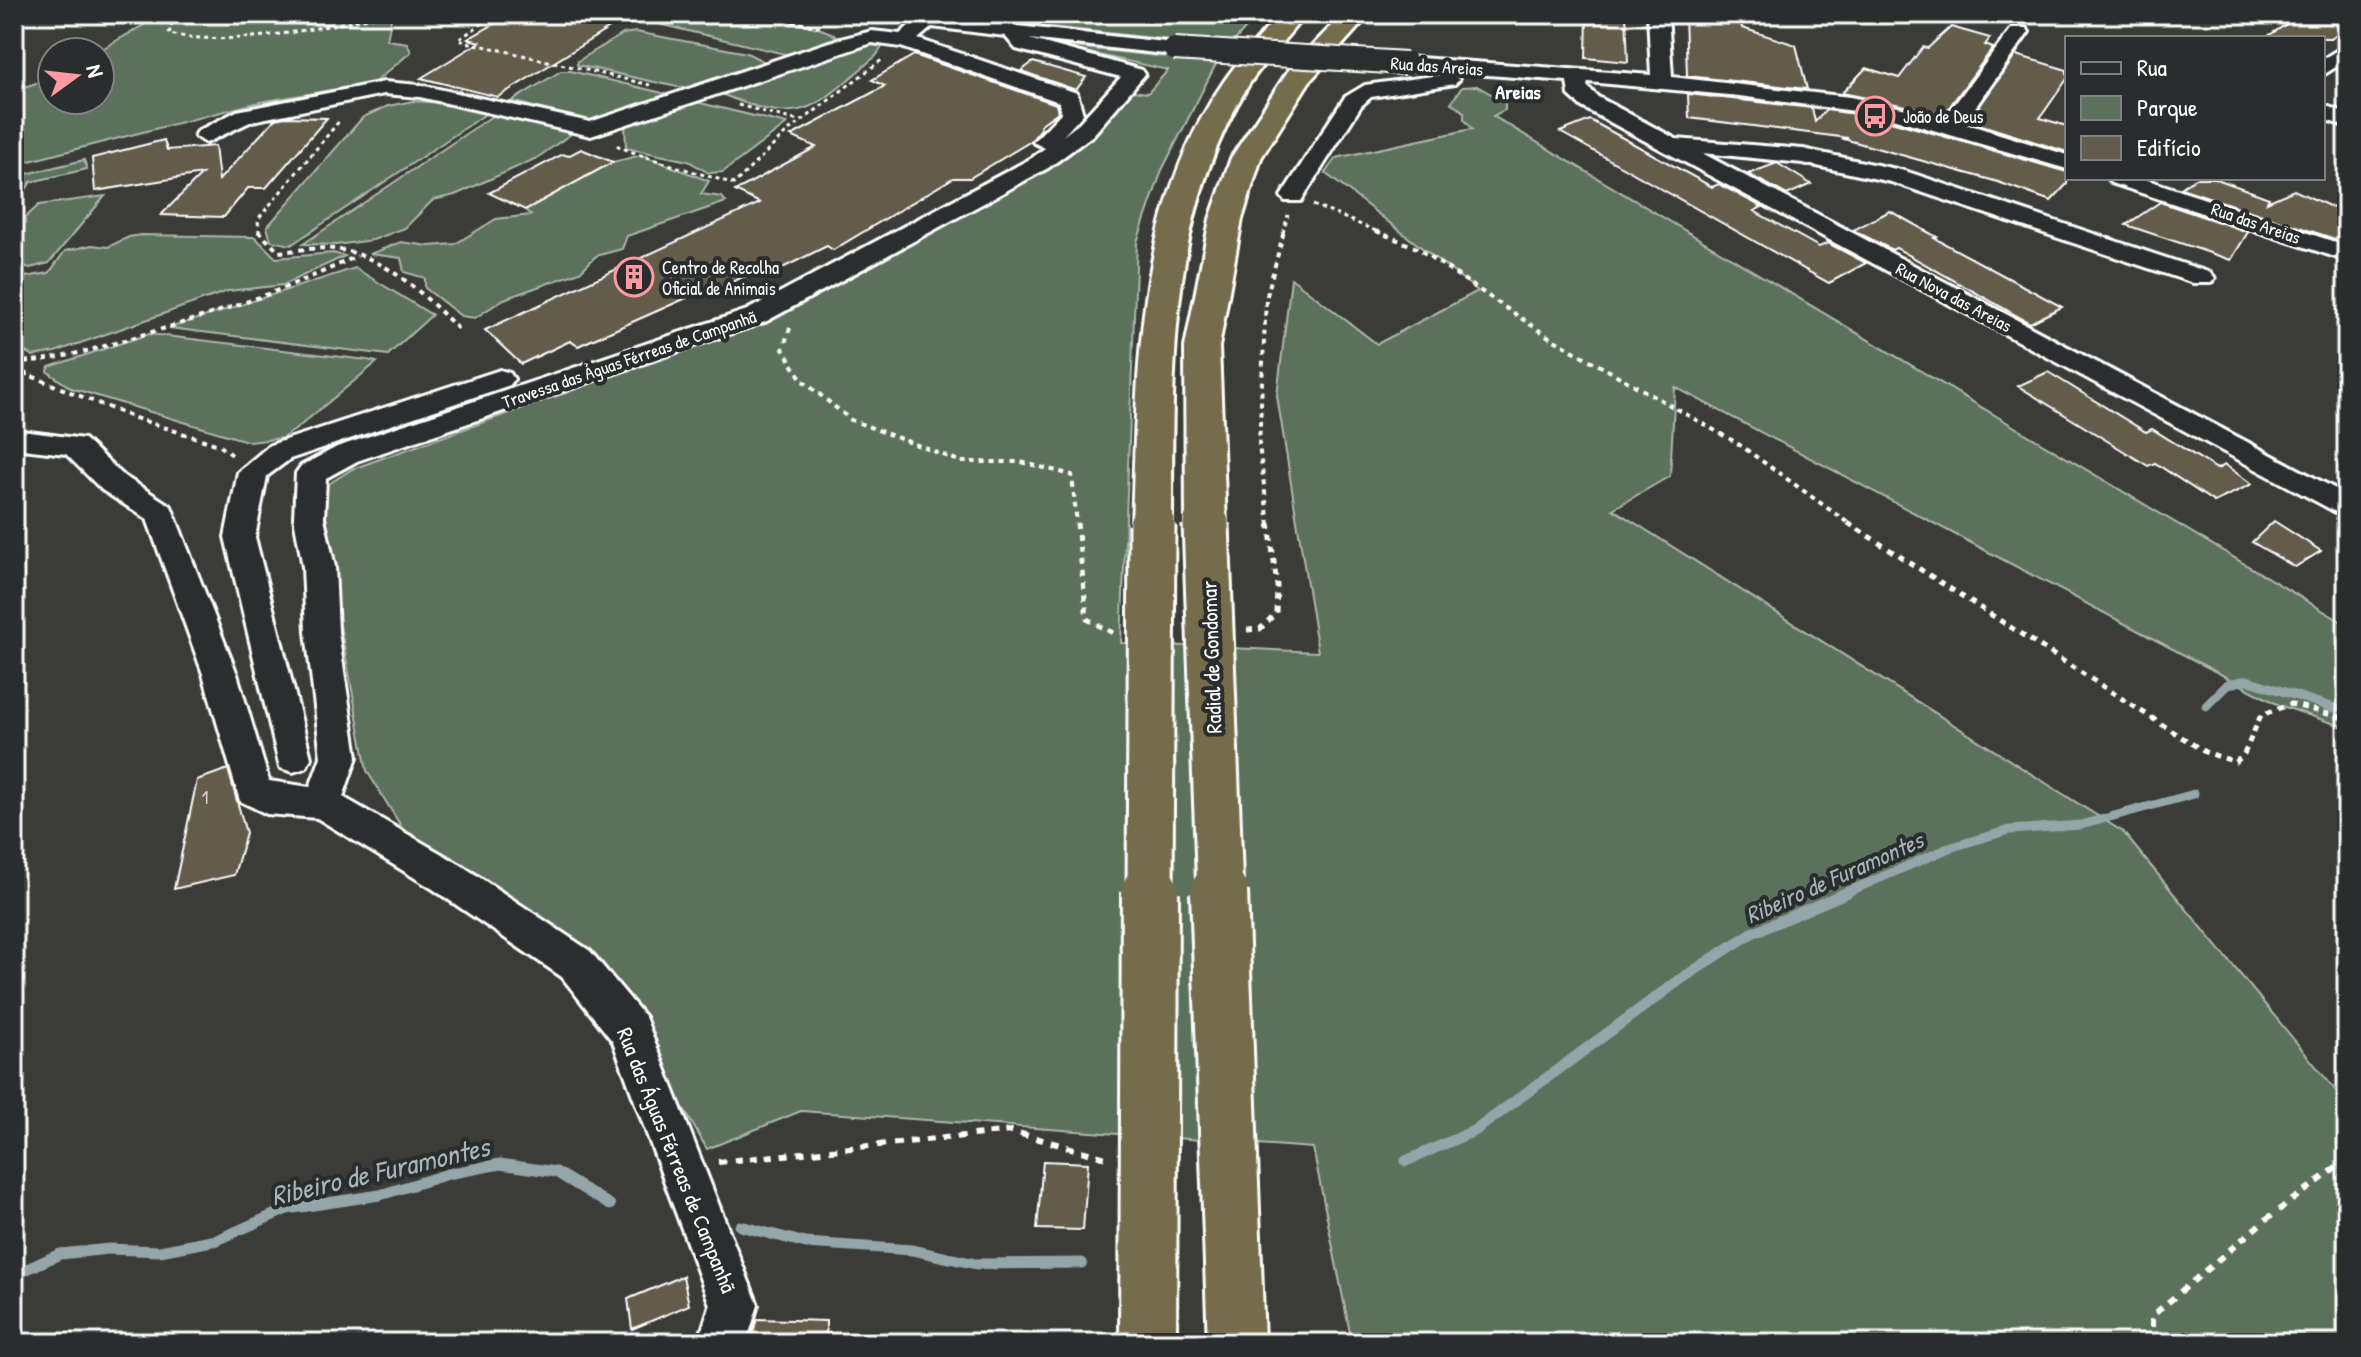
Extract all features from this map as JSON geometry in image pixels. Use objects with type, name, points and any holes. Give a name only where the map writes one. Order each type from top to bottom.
[{"type":"highway","points":[[1148,1343],[1152,525],[1156,344],[1175,220],[1200,152],[1236,83],[1292,14]]},
{"type":"highway","name":"Radial de Gondomar","points":[[1236,1343],[1202,347],[1226,219],[1246,158],[1298,77],[1357,14]]},
{"type":"street","name":"Rua das Areias","points":[[895,14],[928,20],[1008,23],[1174,49],[1579,75],[1850,103],[1950,126],[2065,161]]},
{"type":"street","points":[[1658,14],[1662,84]]},
{"type":"street","points":[[904,41],[928,20]]},
{"type":"street","name":"Travessa das Águas Férreas de Campanhã","points":[[323,803],[339,757],[322,632],[319,567],[309,518],[311,473],[347,454],[756,316],[1040,163],[1085,130],[1135,74],[1023,45],[1008,23]]},
{"type":"street","points":[[1950,126],[2019,32]]},
{"type":"street","points":[[206,136],[245,116],[384,88],[420,91],[591,129],[836,46],[872,37],[904,41],[1058,93],[1069,98],[1072,114],[1050,138],[734,305],[338,431],[280,452],[253,472],[240,537],[293,758]]},
{"type":"street","points":[[2325,67],[2347,50]]},
{"type":"street","points":[[1293,196],[1353,102],[1365,91],[1510,71]]},
{"type":"street","name":"Rua Nova das Areias","points":[[1579,75],[1576,86],[1580,95],[2347,508]]},
{"type":"street","points":[[2325,113],[2347,120]]},
{"type":"street","points":[[1666,142],[1803,156],[1876,170],[1975,199],[2202,278]]},
{"type":"street","name":"Rua das Areias","points":[[2133,180],[2162,184],[2347,254]]},
{"type":"street","name":"Rua das Águas Férreas de Campanhã","points":[[14,439],[56,441],[74,446],[86,454],[113,483],[160,513],[220,674],[253,790],[267,799],[323,803],[447,877],[576,964],[630,1031],[734,1305],[722,1343]]},
{"type":"path","points":[[174,14],[169,34],[190,41],[228,39],[389,14]]},
{"type":"path","points":[[496,14],[458,40],[655,87],[700,93],[799,121]]},
{"type":"path","points":[[753,14],[872,37]]},
{"type":"path","points":[[599,126],[623,151],[679,164],[734,184],[752,161],[799,121],[848,90],[904,41]]},
{"type":"path","points":[[384,88],[350,109],[287,179],[258,219],[258,232],[279,252],[329,249],[358,256],[446,315],[459,330]]},
{"type":"path","points":[[1244,630],[1260,629],[1276,613],[1277,586],[1259,445],[1266,299],[1293,196],[1417,248],[1549,337],[1737,443],[1821,506],[2205,752],[2236,762],[2244,754],[2261,715],[2291,704],[2347,719]]},
{"type":"path","points":[[14,362],[53,361],[292,285],[358,256]]},
{"type":"path","points":[[801,292],[783,349],[802,380],[851,420],[962,462],[1021,462],[1072,475],[1087,619],[1113,633],[1127,633]]},
{"type":"path","points":[[14,369],[132,417],[219,445],[253,472]]},
{"type":"path","points":[[681,1166],[1011,1131],[1110,1159]]},
{"type":"path","points":[[2152,1343],[2152,1316],[2265,1220],[2347,1160]]},
{"type":"green space","points":[[140,14],[392,14],[387,40],[407,43],[411,52],[374,83],[260,102],[14,165],[14,90],[36,83],[36,116],[116,116],[116,41],[147,23]]},
{"type":"green space","points":[[658,14],[780,21],[805,25],[838,38],[789,55],[646,21]]},
{"type":"green space","points":[[1026,14],[1258,14],[1218,60],[1162,170],[1137,242],[1121,643],[1318,652],[1277,396],[1291,278],[1377,344],[1478,291],[1325,173],[1336,158],[1472,129],[1464,119],[1464,112],[1451,103],[1462,87],[1477,86],[1505,102],[1505,110],[1493,116],[2347,625],[2347,728],[2279,705],[1675,387],[1670,476],[1613,509],[2123,832],[2347,1104],[2347,1343],[1352,1343],[1313,1148],[801,1111],[707,1149],[592,951],[404,831],[367,771],[323,533],[327,485],[352,469],[767,321],[1048,168],[1096,134],[1132,91],[1148,93],[1168,70],[1053,45],[1186,59],[1192,42],[1032,25]]},
{"type":"green space","points":[[636,32],[747,53],[769,64],[703,87],[677,87],[577,65],[578,61],[623,34]]},
{"type":"green space","points":[[865,41],[884,44],[876,56],[836,90],[805,108],[770,110],[719,93]]},
{"type":"green space","points":[[561,71],[679,97],[607,120],[581,120],[512,101]]},
{"type":"green space","points":[[413,101],[461,104],[490,111],[291,245],[271,241],[267,227],[363,117],[388,106]]},
{"type":"green space","points":[[692,101],[787,124],[723,172],[709,173],[688,161],[626,148],[625,125]]},
{"type":"green space","points":[[498,112],[571,130],[571,134],[537,158],[455,195],[433,200],[405,228],[373,240],[336,245],[303,244]]},
{"type":"green space","points":[[642,155],[709,181],[701,194],[722,197],[726,202],[627,236],[622,249],[596,256],[580,272],[504,299],[475,318],[461,316],[425,288],[425,278],[404,272],[401,258],[370,254],[401,242],[429,246],[455,244],[496,219],[531,215],[525,210],[613,162]]},
{"type":"green space","points":[[84,160],[87,169],[31,182],[25,191],[14,198],[14,177]]},
{"type":"green space","points":[[105,196],[49,263],[30,268],[14,263],[14,228],[39,205]]},
{"type":"green space","points":[[141,235],[255,237],[276,258],[333,253],[345,256],[283,285],[228,291],[55,352],[33,356],[14,346],[14,287],[25,277],[49,273],[65,251],[92,245],[108,247]]},
{"type":"green space","points":[[355,268],[432,315],[388,355],[169,328]]},
{"type":"green space","points":[[149,334],[377,362],[295,430],[282,438],[250,442],[71,388],[48,372],[49,367]]},
{"type":"building","points":[[512,14],[632,14],[498,97],[421,78],[480,42],[468,39]]},
{"type":"building","points":[[1587,14],[1626,14],[1628,62],[1586,58]]},
{"type":"building","points":[[1685,14],[1738,14],[1742,28],[1796,45],[1807,89],[1687,76]]},
{"type":"building","points":[[2302,14],[2347,14],[2347,27],[2331,38],[2268,36]]},
{"type":"building","points":[[1951,27],[1990,38],[1985,45],[1993,48],[1944,114],[1842,93],[1866,68],[1899,78],[1923,47],[1928,48]]},
{"type":"building","points":[[914,55],[1056,104],[1058,112],[1040,125],[1041,129],[1031,141],[970,178],[953,178],[833,250],[827,246],[762,278],[754,272],[721,287],[718,284],[578,346],[570,341],[521,364],[485,330],[760,203],[735,191],[816,147],[791,136],[885,86],[872,80]]},
{"type":"building","points":[[2016,55],[2065,69],[2065,82],[2040,118],[2065,125],[2065,151],[1969,121]]},
{"type":"building","points":[[1033,62],[1086,77],[1076,90],[1021,71]]},
{"type":"building","points":[[1688,94],[1812,108],[1815,122],[1826,110],[1877,117],[2065,171],[2067,184],[2051,201],[1998,182],[1844,139],[1848,138],[1689,118]]},
{"type":"building","points":[[327,118],[266,188],[248,188],[224,217],[161,215],[202,174],[95,191],[92,158],[164,140],[167,150],[215,146],[219,180],[275,119]]},
{"type":"building","points":[[1590,120],[1712,187],[1719,184],[1762,207],[1754,211],[1819,247],[1828,243],[1866,263],[1829,283],[1560,132]]},
{"type":"building","points":[[581,149],[613,162],[525,210],[489,193],[563,154],[568,156]]},
{"type":"building","points":[[1777,163],[1811,184],[1787,195],[1748,174]]},
{"type":"building","points":[[2192,180],[2220,180],[2269,198],[2267,202],[2294,190],[2347,214],[2347,243],[2181,188]]},
{"type":"building","points":[[2160,202],[2248,232],[2231,260],[2126,225]]},
{"type":"building","points":[[1890,211],[2062,307],[2030,323],[1896,248],[1892,250],[1853,230]]},
{"type":"building","points":[[2048,372],[2146,432],[2152,429],[2217,469],[2225,465],[2252,484],[2214,502],[2155,463],[2148,466],[2018,386]]},
{"type":"building","points":[[2274,521],[2321,551],[2295,567],[2252,542]]},
{"type":"building","points":[[228,769],[246,833],[234,875],[174,889],[197,780]]},
{"type":"building","points":[[1043,1161],[1088,1163],[1083,1230],[1037,1229]]},
{"type":"building","points":[[683,1276],[689,1305],[632,1329],[628,1299]]},
{"type":"building","points":[[757,1319],[826,1321],[826,1343],[750,1343]]},
{"type":"waterway","points":[[2206,706],[2228,684],[2247,680],[2347,712]]},
{"type":"waterway","name":"Ribeiro de Furamontes","points":[[1843,894],[1949,848],[2009,830],[2081,825],[2194,794]]},
{"type":"waterway","name":"Ribeiro de Furamontes","points":[[1406,1161],[1476,1130],[1681,979],[1752,933],[1848,892]]},
{"type":"waterway","name":"Ribeiro de Furamontes","points":[[14,1275],[60,1254],[109,1249],[160,1251],[217,1240],[287,1209],[380,1195],[448,1174],[500,1164],[556,1172],[610,1205]]},
{"type":"waterway","points":[[740,1226],[806,1243],[912,1250],[976,1264],[1082,1263]]},
{"type":"place","name":"João de Deus","points":[[1875,116]]},
{"type":"place","name":"Centro de Recolha Oficial de Animais","points":[[634,277]]},
{"type":"district","name":"Areias","points":[[1518,91]]}]
